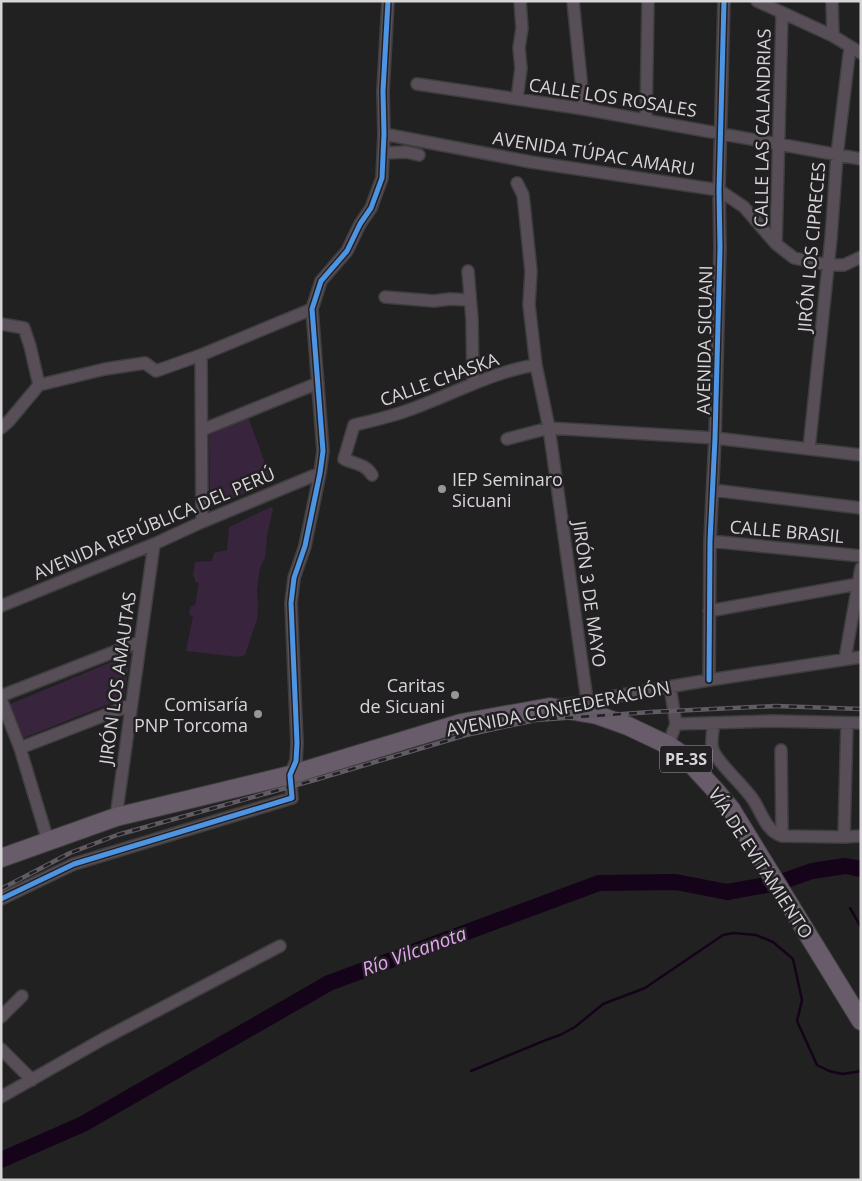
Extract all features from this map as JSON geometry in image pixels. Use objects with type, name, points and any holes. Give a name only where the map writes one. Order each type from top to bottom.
[{"type":"highway","name":"VÍA DE EVITAMIENTO","points":[[550,707],[588,708],[628,726],[683,755],[731,809],[861,1021]]},
{"type":"highway","name":"AVENIDA CONFEDERACIÓN","points":[[1,858],[116,817],[290,775],[461,723],[550,707]]},
{"type":"street","points":[[1,899],[74,864],[292,798],[290,775],[296,761],[291,603],[294,578],[305,546],[323,451],[312,309],[321,282],[347,250],[360,224],[371,208],[382,178],[388,1]]},
{"type":"street","points":[[517,100],[521,68],[519,48],[522,28],[520,1]]},
{"type":"street","points":[[573,1],[584,109]]},
{"type":"street","points":[[646,120],[648,1]]},
{"type":"street","name":"AVENIDA SICUANI","points":[[709,680],[710,541],[720,248],[719,190],[724,1]]},
{"type":"street","points":[[758,1],[833,36],[861,53]]},
{"type":"street","points":[[832,1],[833,36]]},
{"type":"street","name":"CALLE LAS CALANDRIAS","points":[[776,244],[782,13]]},
{"type":"street","name":"JIRÓN LOS CIPRECES","points":[[809,449],[837,155],[850,47]]},
{"type":"street","name":"CALLE LOS ROSALES","points":[[417,84],[584,109],[861,158]]},
{"type":"street","name":"AVENIDA TÚPAC AMARU","points":[[384,134],[531,162],[719,190],[744,207],[776,244],[794,258],[828,265],[844,265],[861,257]]},
{"type":"street","points":[[384,153],[406,152],[419,155]]},
{"type":"street","name":"JIRÓN 3 DE MAYO","points":[[517,183],[523,195],[526,218],[531,271],[529,305],[536,365],[549,428],[588,708]]},
{"type":"street","points":[[468,271],[474,384]]},
{"type":"street","points":[[384,297],[434,301],[450,299],[470,300]]},
{"type":"street","points":[[1,428],[40,385],[105,369],[145,363],[156,371],[202,355],[312,309]]},
{"type":"street","points":[[1,324],[24,328],[40,385]]},
{"type":"street","points":[[202,355],[202,522]]},
{"type":"street","name":"CALLE CHASKA","points":[[372,475],[368,469],[344,459],[354,425],[405,412],[474,384],[536,365]]},
{"type":"street","points":[[202,430],[318,383]]},
{"type":"street","points":[[507,439],[549,428],[715,438],[861,455]]},
{"type":"street","name":"AVENIDA REPÚBLICA DEL PERÚ","points":[[1,606],[154,544],[320,473]]},
{"type":"street","points":[[712,490],[861,508]]},
{"type":"street","name":"CALLE BRASIL","points":[[710,541],[861,556]]},
{"type":"street","name":"JIRÓN LOS AMAUTAS","points":[[116,817],[154,544]]},
{"type":"street","points":[[846,659],[861,568]]},
{"type":"street","points":[[709,611],[858,584]]},
{"type":"street","points":[[48,841],[20,748],[1,698],[139,642]]},
{"type":"street","name":"AVENIDA CONFEDERACIÓN","points":[[588,708],[670,687],[861,657]]},
{"type":"street","points":[[668,746],[676,724],[670,687]]},
{"type":"street","points":[[20,748],[131,705]]},
{"type":"street","points":[[676,724],[774,721],[861,724]]},
{"type":"street","points":[[714,723],[713,750],[750,795],[771,830],[782,836],[861,836]]},
{"type":"street","points":[[844,837],[847,723]]},
{"type":"street","points":[[781,750],[782,836]]},
{"type":"street","points":[[1,1097],[186,994],[280,946]]},
{"type":"street","points":[[1,1017],[22,996]]},
{"type":"street","points":[[1,1049],[32,1080]]},
{"type":"shaded area","points":[[248,417],[272,482],[210,508],[209,435]]},
{"type":"shaded area","points":[[271,507],[273,509],[267,536],[265,558],[260,568],[257,590],[257,619],[245,655],[238,657],[186,651],[193,616],[189,615],[190,607],[195,605],[199,583],[195,582],[193,576],[195,562],[212,561],[214,553],[227,550],[229,527]]},
{"type":"shaded area","points":[[126,656],[130,657],[124,698],[21,739],[8,705]]},
{"type":"waterway","name":"Río Vilcanota","points":[[1,1160],[83,1124],[329,983],[599,883],[676,882],[727,892],[778,883],[812,871],[845,866],[861,869]]},
{"type":"waterway","points":[[850,908],[861,927]]},
{"type":"waterway","points":[[471,1071],[560,1035],[575,1027],[603,1004],[645,988],[723,935],[734,933],[756,935],[773,942],[793,959],[802,1000],[797,1021],[817,1065],[829,1071],[843,1074],[861,1071]]},
{"type":"railway","points":[[1,889],[70,853],[117,835],[318,779],[466,735],[536,720],[776,706],[861,709]]},
{"type":"cycle path","points":[[1,899],[74,864],[292,798],[290,775],[296,761],[297,743],[291,603],[294,578],[305,546],[323,451],[312,309],[321,281],[347,251],[360,224],[371,208],[382,178],[383,91],[388,1]]},
{"type":"cycle path","points":[[709,680],[710,541],[720,248],[719,190],[724,1]]},
{"type":"place","name":"IEP Seminaro Sicuani","points":[[442,489]]},
{"type":"place","name":"Caritas de Sicuani","points":[[455,695]]},
{"type":"place","name":"Comisaría PNP Torcoma","points":[[258,714]]}]
